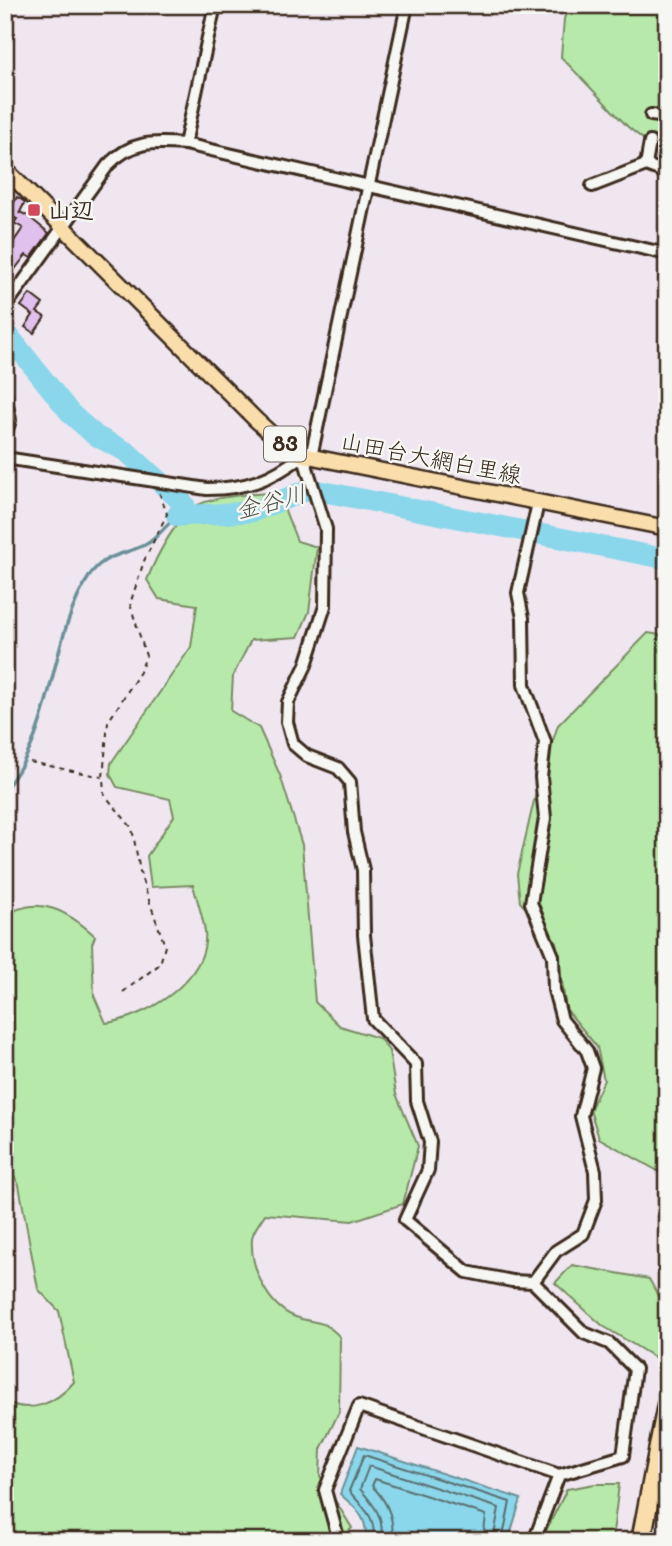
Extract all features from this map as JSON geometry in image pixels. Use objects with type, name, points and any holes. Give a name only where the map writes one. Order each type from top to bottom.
[{"type":"highway","points":[[641,1541],[667,1405]]},
{"type":"main road","name":"山田台大網白里線","points":[[5,169],[256,420],[278,439],[307,456],[667,528]]},
{"type":"street","points":[[185,144],[215,5]]},
{"type":"street","points":[[340,1541],[325,1490],[359,1406],[559,1475],[623,1456],[635,1369],[609,1343],[584,1333],[533,1282],[512,1281],[467,1272],[405,1220],[428,1170],[430,1142],[417,1101],[416,1064],[373,1019],[367,975],[363,870],[354,832],[350,782],[338,768],[307,756],[293,744],[287,722],[288,702],[306,665],[325,606],[326,529],[307,456],[370,185],[407,5]]},
{"type":"street","points":[[651,115],[667,117]]},
{"type":"street","points":[[5,307],[121,152],[149,142],[185,144],[667,254]]},
{"type":"street","points":[[646,165],[650,142]]},
{"type":"street","points":[[592,186],[646,165],[667,173]]},
{"type":"street","points":[[5,394],[10,420],[5,436]]},
{"type":"street","points":[[5,458],[207,489],[232,489],[266,481],[307,456]]},
{"type":"street","points":[[533,1282],[556,1251],[583,1234],[596,1199],[594,1171],[581,1116],[593,1068],[587,1051],[562,1020],[554,990],[553,956],[531,903],[545,818],[541,777],[545,742],[524,685],[523,618],[517,593],[538,503]]},
{"type":"street","points":[[534,1541],[559,1475]]},
{"type":"path","points":[[248,5],[261,11],[273,5]]},
{"type":"path","points":[[123,992],[160,964],[165,946],[141,877],[132,828],[104,794],[103,778],[108,722],[140,672],[146,656],[130,604],[144,561],[167,514],[155,481]]},
{"type":"path","points":[[30,762],[103,778]]},
{"type":"green space","points":[[569,5],[667,5],[667,152],[663,155],[628,127],[561,57],[564,19]]},
{"type":"green space","points":[[278,493],[297,541],[317,547],[309,612],[298,637],[251,640],[233,676],[231,711],[259,728],[280,775],[302,845],[315,1002],[340,1026],[379,1038],[389,1051],[396,1094],[418,1146],[403,1204],[352,1221],[265,1214],[252,1238],[257,1272],[275,1303],[293,1316],[327,1326],[340,1337],[339,1412],[321,1449],[320,1476],[352,1528],[340,1541],[5,1541],[5,1401],[24,1407],[42,1405],[59,1396],[74,1382],[59,1311],[38,1289],[19,1185],[5,1159],[5,917],[29,906],[53,908],[75,920],[95,936],[92,944],[94,996],[106,1023],[122,1020],[156,1004],[186,980],[197,965],[204,949],[205,932],[193,885],[151,887],[147,856],[174,816],[170,799],[117,787],[110,774],[111,763],[191,647],[197,605],[159,599],[147,580],[168,538],[182,519],[198,505],[215,499]]},
{"type":"green space","points":[[648,633],[667,636],[667,1176],[599,1138],[590,1110],[604,1080],[597,1047],[566,1009],[556,941],[520,902],[517,874],[536,792],[558,725]]},
{"type":"green space","points":[[572,1265],[649,1279],[660,1300],[664,1318],[662,1335],[654,1357],[603,1326],[555,1283]]},
{"type":"green space","points":[[595,1484],[619,1484],[612,1541],[541,1541],[567,1489]]},
{"type":"water","points":[[358,1446],[521,1499],[508,1541],[365,1541],[363,1520],[340,1494]]},
{"type":"building","points":[[17,197],[25,202],[20,212],[49,233],[31,258],[26,255],[5,282],[5,254],[23,228],[14,223],[17,219],[8,214]]},
{"type":"building","points":[[30,294],[43,304],[37,312],[45,317],[34,333],[25,327],[33,315],[21,306]]},
{"type":"waterway","name":"金谷川","points":[[5,331],[71,414],[96,436],[127,452],[185,505],[177,516]]},
{"type":"waterway","name":"金谷川","points":[[177,516],[252,512],[310,489],[667,559]]},
{"type":"waterway","points":[[5,789],[22,765],[34,739],[66,627],[76,600],[90,575],[110,558],[150,542],[177,516]]},
{"type":"place","name":"山辺","points":[[34,210]]}]
